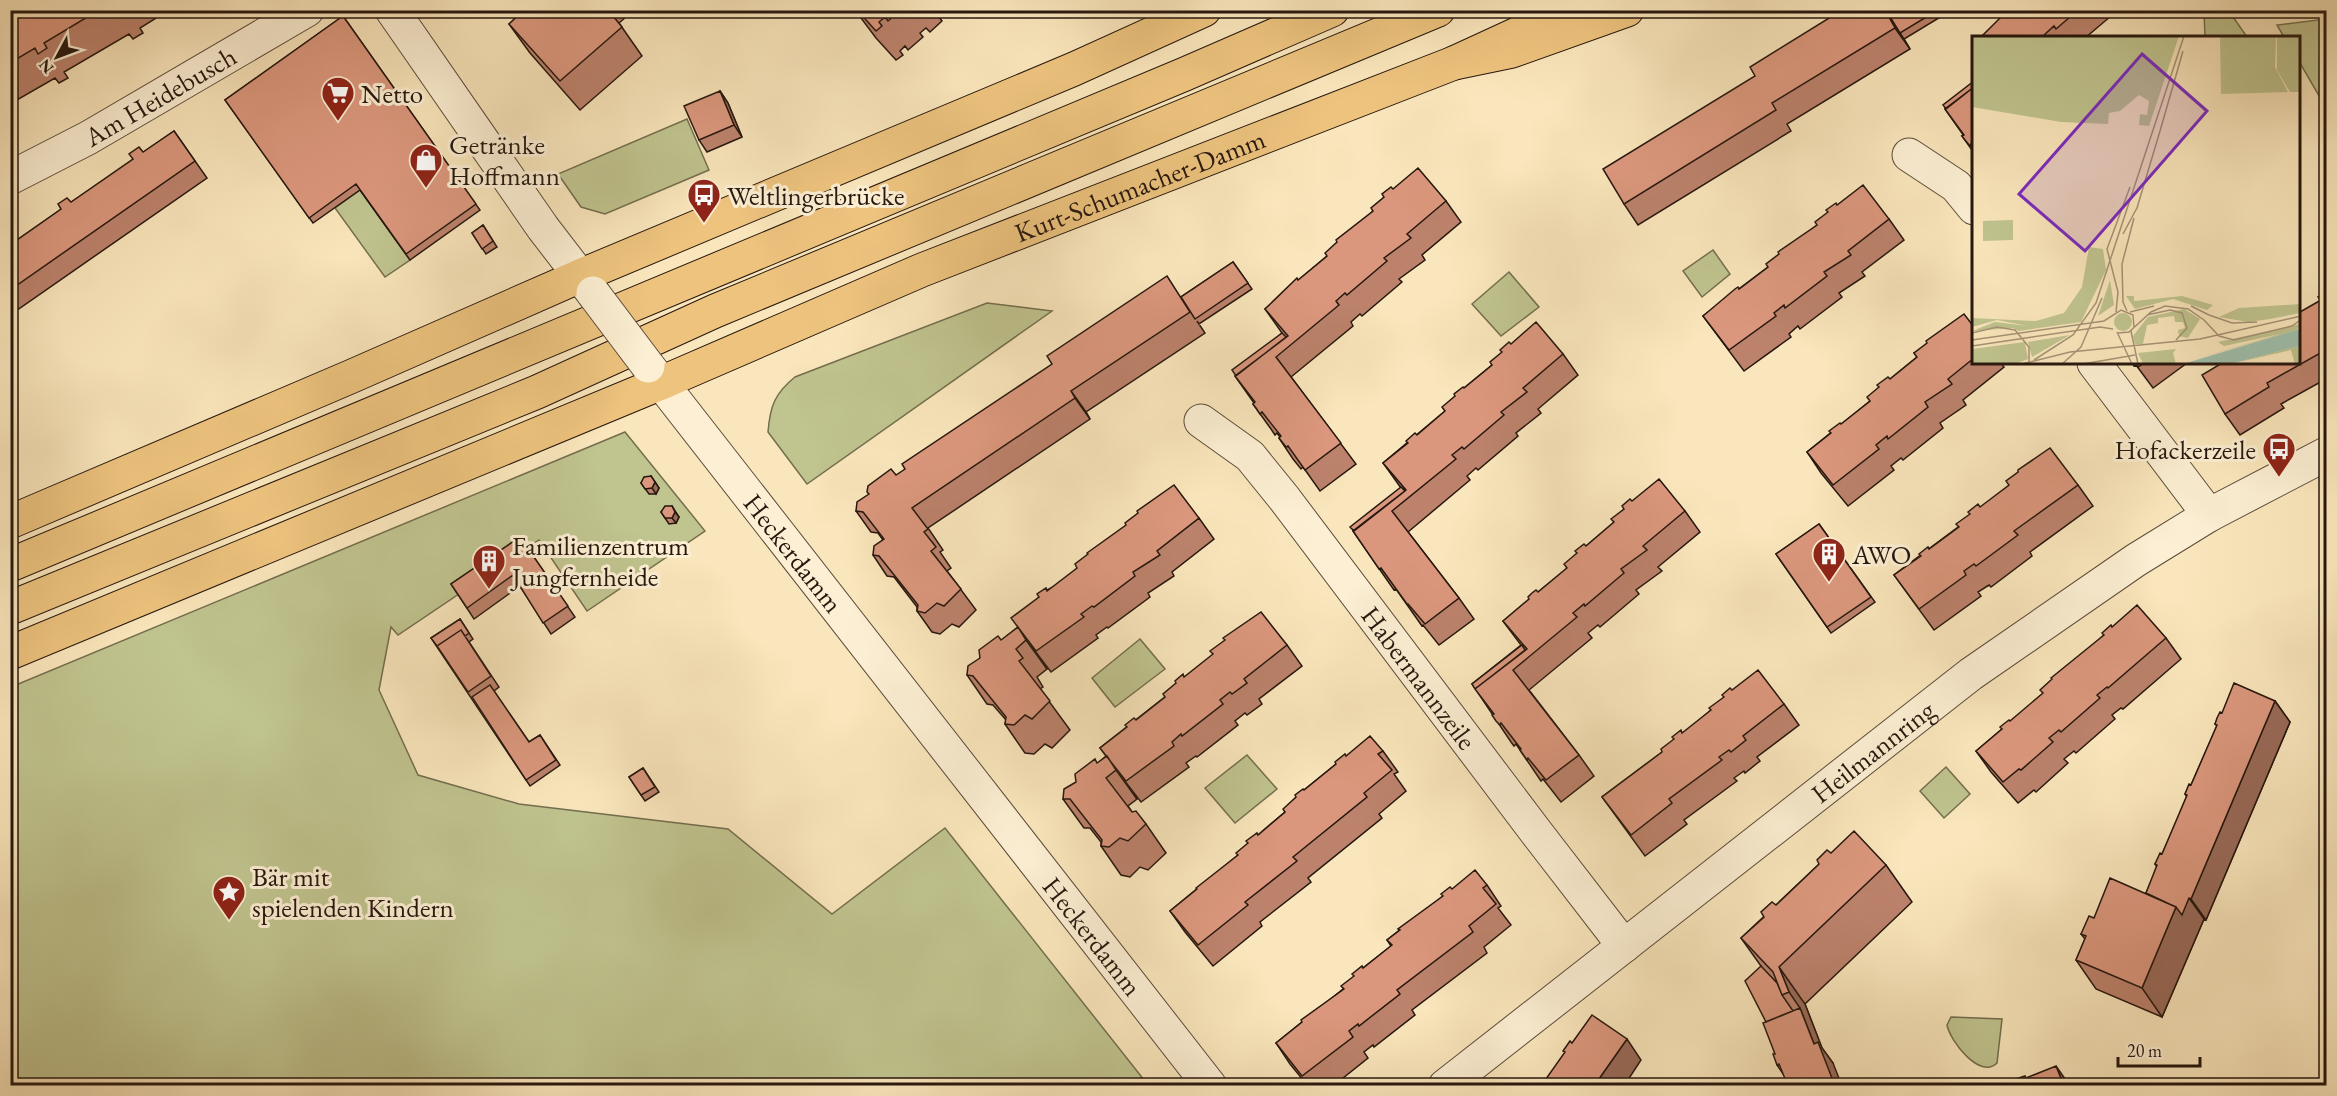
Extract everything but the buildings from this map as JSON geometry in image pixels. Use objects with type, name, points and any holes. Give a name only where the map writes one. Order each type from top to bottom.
[{"type":"main road","points":[[10,522],[350,377],[586,285],[1204,10]]},
{"type":"main road","points":[[10,565],[1332,10]]},
{"type":"main road","points":[[10,609],[537,392],[715,311],[1438,10]]},
{"type":"main road","points":[[1454,63],[1569,10]]},
{"type":"main road","name":"Kurt-Schumacher-Damm","points":[[10,653],[655,375],[1454,63],[1512,51],[1627,10]]},
{"type":"street","name":"Am Heidebusch","points":[[10,178],[88,138],[307,10]]},
{"type":"street","name":"Heckerdamm","points":[[392,10],[543,228],[586,285],[1210,1086]]},
{"type":"street","points":[[1909,155],[1956,186],[1972,206]]},
{"type":"street","points":[[2095,364],[2209,515]]},
{"type":"street","name":"Habermannzeile","points":[[1201,421],[1250,456],[1284,498],[1624,946]]},
{"type":"street","name":"Heilmannring","points":[[1446,1086],[1971,674],[2136,560],[2209,515],[2326,454]]},
{"type":"green space","points":[[2204,11],[2229,11],[2246,36],[2205,36]]},
{"type":"green space","points":[[2326,19],[2326,108],[2301,65],[2301,36],[2283,36],[2277,25]]},
{"type":"green space","points":[[687,119],[709,170],[605,214],[581,207],[558,174]]},
{"type":"green space","points":[[360,190],[410,260],[385,277],[335,208]]},
{"type":"green space","points":[[1713,250],[1730,274],[1702,297],[1683,271]]},
{"type":"green space","points":[[1509,272],[1539,307],[1501,336],[1472,304]]},
{"type":"green space","points":[[987,303],[1052,311],[807,484],[768,432],[775,401],[788,383],[795,377]]},
{"type":"green space","points":[[625,432],[705,531],[587,611],[539,540],[398,635],[391,627],[379,690],[418,775],[519,804],[728,829],[832,914],[945,828],[1148,1085],[11,1086],[11,687]]},
{"type":"green space","points":[[1140,639],[1165,669],[1115,707],[1092,678]]},
{"type":"green space","points":[[1247,755],[1277,789],[1235,823],[1205,788]]},
{"type":"green space","points":[[1946,767],[1970,794],[1944,818],[1920,791]]},
{"type":"green space","points":[[1951,1017],[2002,1019],[1997,1063],[1990,1067],[1974,1063],[1960,1049],[1947,1025]]},
{"type":"place","name":"Netto","points":[[338,122]]},
{"type":"place","name":"Getränke Hoffmann","points":[[426,189]]},
{"type":"place","name":"Weltlingerbrücke","points":[[704,224]]},
{"type":"place","name":"Hofackerzeile","points":[[2279,478]]},
{"type":"place","name":"AWO","points":[[1829,583]]},
{"type":"place","name":"Familienzentrum Jungfernheide","points":[[489,590]]},
{"type":"place","name":"Bär mit spielenden Kindern","points":[[229,921]]}]
